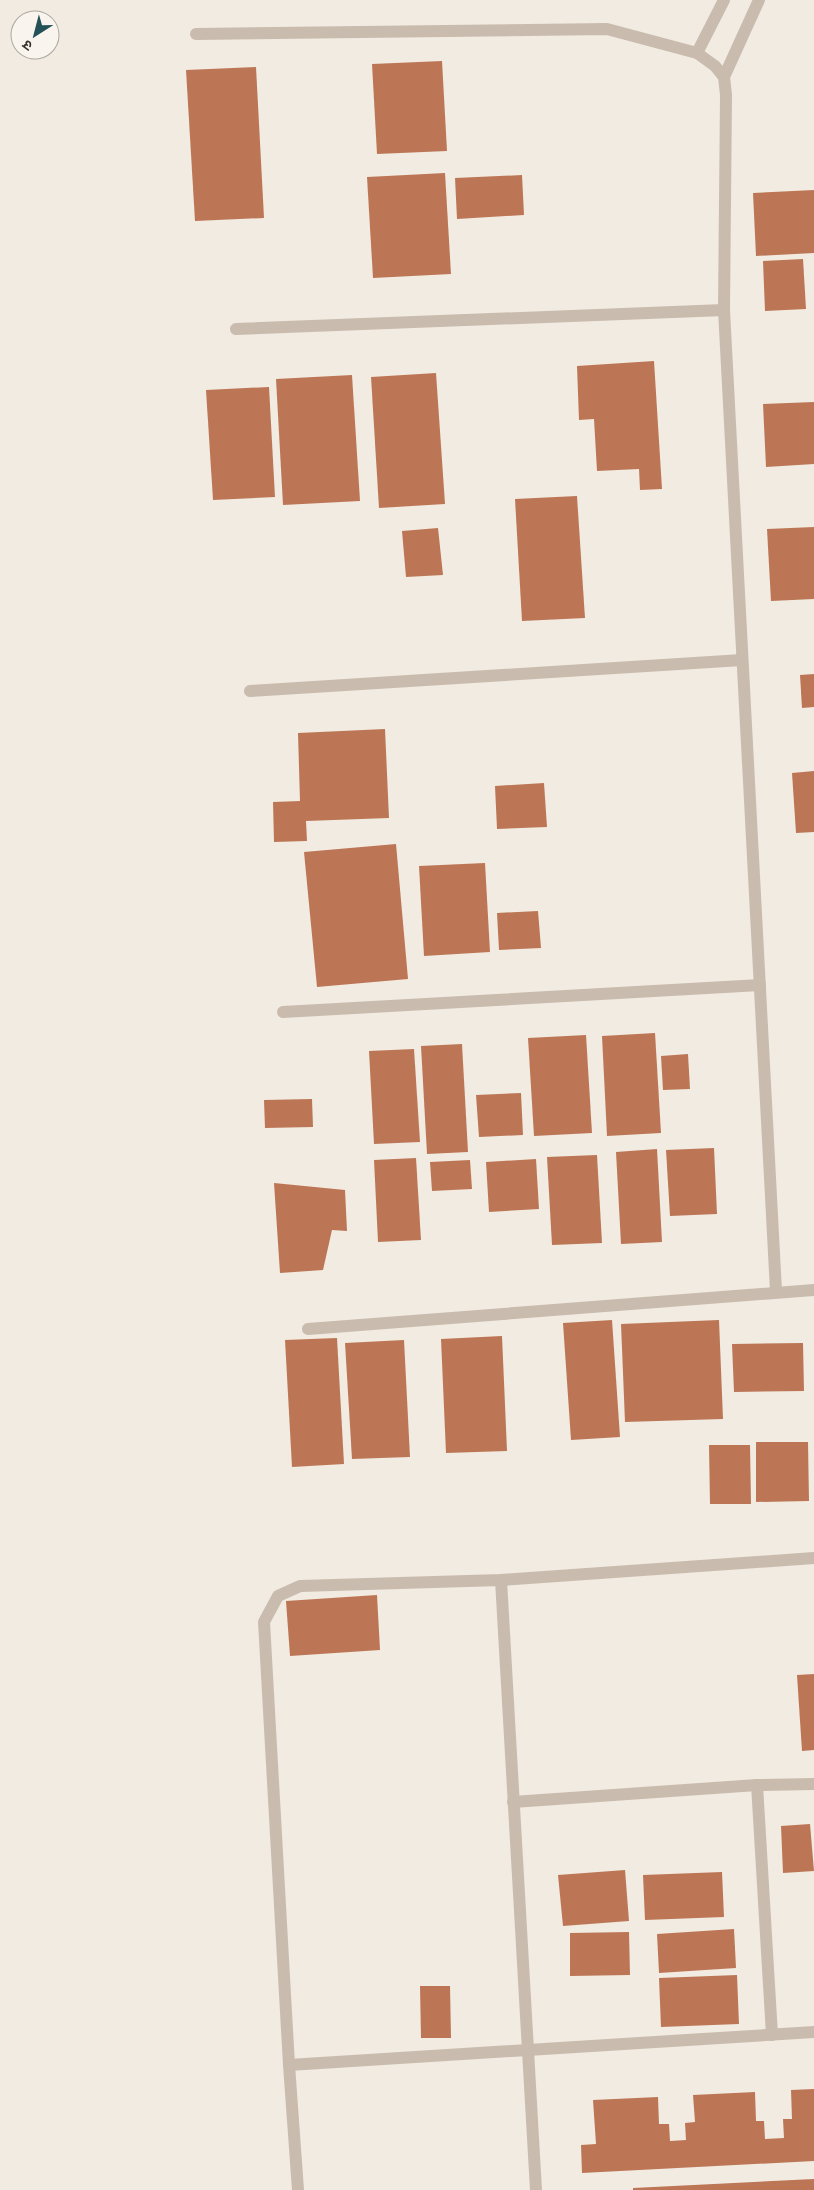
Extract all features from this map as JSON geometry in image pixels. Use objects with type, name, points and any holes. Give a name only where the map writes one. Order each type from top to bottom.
[{"type":"street","points":[[697,53],[724,0]]},
{"type":"street","points":[[759,0],[724,77],[726,95],[724,310],[776,1291]]},
{"type":"street","points":[[196,34],[606,29],[697,53],[715,66],[724,77]]},
{"type":"street","points":[[236,329],[724,310]]},
{"type":"street","points":[[250,691],[742,660]]},
{"type":"street","points":[[283,1012],[760,985]]},
{"type":"street","points":[[308,1329],[776,1291],[814,1290]]},
{"type":"street","points":[[298,2190],[289,2065],[264,1622],[278,1596],[300,1586],[501,1580],[814,1558]]},
{"type":"street","points":[[501,1580],[536,2190]]},
{"type":"street","points":[[513,1802],[757,1785],[814,1784]]},
{"type":"street","points":[[757,1785],[772,2035]]},
{"type":"street","points":[[289,2065],[814,2032]]},
{"type":"building","points":[[442,61],[447,151],[377,154],[372,64]]},
{"type":"building","points":[[256,67],[264,218],[195,221],[186,70]]},
{"type":"building","points":[[445,173],[451,274],[373,278],[367,177]]},
{"type":"building","points":[[522,175],[524,215],[457,219],[455,178]]},
{"type":"building","points":[[814,190],[814,253],[756,256],[753,193]]},
{"type":"building","points":[[803,259],[806,309],[765,311],[763,261]]},
{"type":"building","points":[[654,361],[662,489],[640,490],[639,469],[597,471],[594,419],[579,420],[577,366]]},
{"type":"building","points":[[436,373],[445,504],[379,508],[371,377]]},
{"type":"building","points":[[352,375],[360,501],[283,505],[276,379]]},
{"type":"building","points":[[269,387],[275,497],[213,500],[206,390]]},
{"type":"building","points":[[814,402],[814,464],[766,467],[763,404]]},
{"type":"building","points":[[577,496],[585,618],[522,621],[515,499]]},
{"type":"building","points":[[814,527],[814,599],[771,601],[767,529]]},
{"type":"building","points":[[438,528],[443,575],[406,577],[402,531]]},
{"type":"building","points":[[814,674],[814,707],[802,708],[800,675]]},
{"type":"building","points":[[385,729],[389,818],[306,821],[307,841],[274,842],[273,802],[300,801],[298,733]]},
{"type":"building","points":[[814,771],[814,832],[796,833],[792,773]]},
{"type":"building","points":[[544,783],[547,827],[497,829],[495,786]]},
{"type":"building","points":[[396,844],[408,979],[317,987],[304,852]]},
{"type":"building","points":[[485,863],[490,952],[424,956],[419,866]]},
{"type":"building","points":[[538,911],[541,948],[499,950],[497,913]]},
{"type":"building","points":[[655,1033],[661,1133],[607,1136],[602,1036]]},
{"type":"building","points":[[586,1035],[592,1133],[534,1136],[528,1038]]},
{"type":"building","points":[[462,1044],[468,1152],[427,1154],[421,1046]]},
{"type":"building","points":[[414,1049],[420,1142],[374,1144],[369,1051]]},
{"type":"building","points":[[688,1054],[690,1089],[663,1090],[661,1056]]},
{"type":"building","points":[[521,1093],[523,1135],[479,1137],[476,1095]]},
{"type":"building","points":[[312,1099],[313,1127],[265,1128],[264,1100]]},
{"type":"building","points":[[714,1148],[717,1214],[670,1216],[666,1150]]},
{"type":"building","points":[[657,1149],[662,1242],[621,1244],[616,1152]]},
{"type":"building","points":[[597,1155],[602,1243],[552,1245],[547,1157]]},
{"type":"building","points":[[416,1158],[421,1240],[378,1242],[374,1160]]},
{"type":"building","points":[[536,1159],[539,1209],[489,1212],[486,1162]]},
{"type":"building","points":[[470,1160],[472,1189],[432,1191],[430,1162]]},
{"type":"building","points":[[274,1183],[345,1190],[347,1231],[332,1230],[323,1270],[280,1273]]},
{"type":"building","points":[[612,1320],[620,1437],[571,1440],[563,1323]]},
{"type":"building","points":[[719,1320],[723,1419],[625,1422],[621,1324]]},
{"type":"building","points":[[502,1336],[507,1451],[446,1453],[441,1339]]},
{"type":"building","points":[[337,1338],[344,1464],[292,1467],[285,1340]]},
{"type":"building","points":[[404,1340],[410,1457],[352,1459],[345,1343]]},
{"type":"building","points":[[803,1343],[804,1391],[734,1392],[732,1344]]},
{"type":"building","points":[[756,1442],[808,1442],[809,1501],[756,1502]]},
{"type":"building","points":[[709,1445],[750,1445],[751,1504],[710,1504]]},
{"type":"building","points":[[377,1595],[380,1650],[290,1656],[286,1601]]},
{"type":"building","points":[[814,1674],[814,1750],[802,1751],[797,1675]]},
{"type":"building","points":[[810,1824],[814,1871],[783,1873],[781,1826]]},
{"type":"building","points":[[625,1870],[629,1921],[563,1926],[558,1875]]},
{"type":"building","points":[[722,1872],[724,1917],[645,1920],[643,1875]]},
{"type":"building","points":[[734,1929],[736,1968],[659,1973],[657,1934]]},
{"type":"building","points":[[629,1932],[630,1975],[570,1976],[570,1933]]},
{"type":"building","points":[[737,1975],[739,2024],[661,2027],[659,1978]]},
{"type":"building","points":[[420,1986],[450,1986],[451,2038],[421,2038]]},
{"type":"building","points":[[814,2089],[814,2161],[582,2173],[581,2145],[596,2144],[593,2100],[658,2097],[659,2124],[669,2124],[670,2141],[686,2140],[685,2123],[695,2122],[693,2095],[755,2092],[756,2121],[764,2121],[765,2139],[784,2138],[783,2119],[792,2119],[791,2090]]},
{"type":"building","points":[[814,2179],[814,2190],[633,2190],[633,2188]]}]
